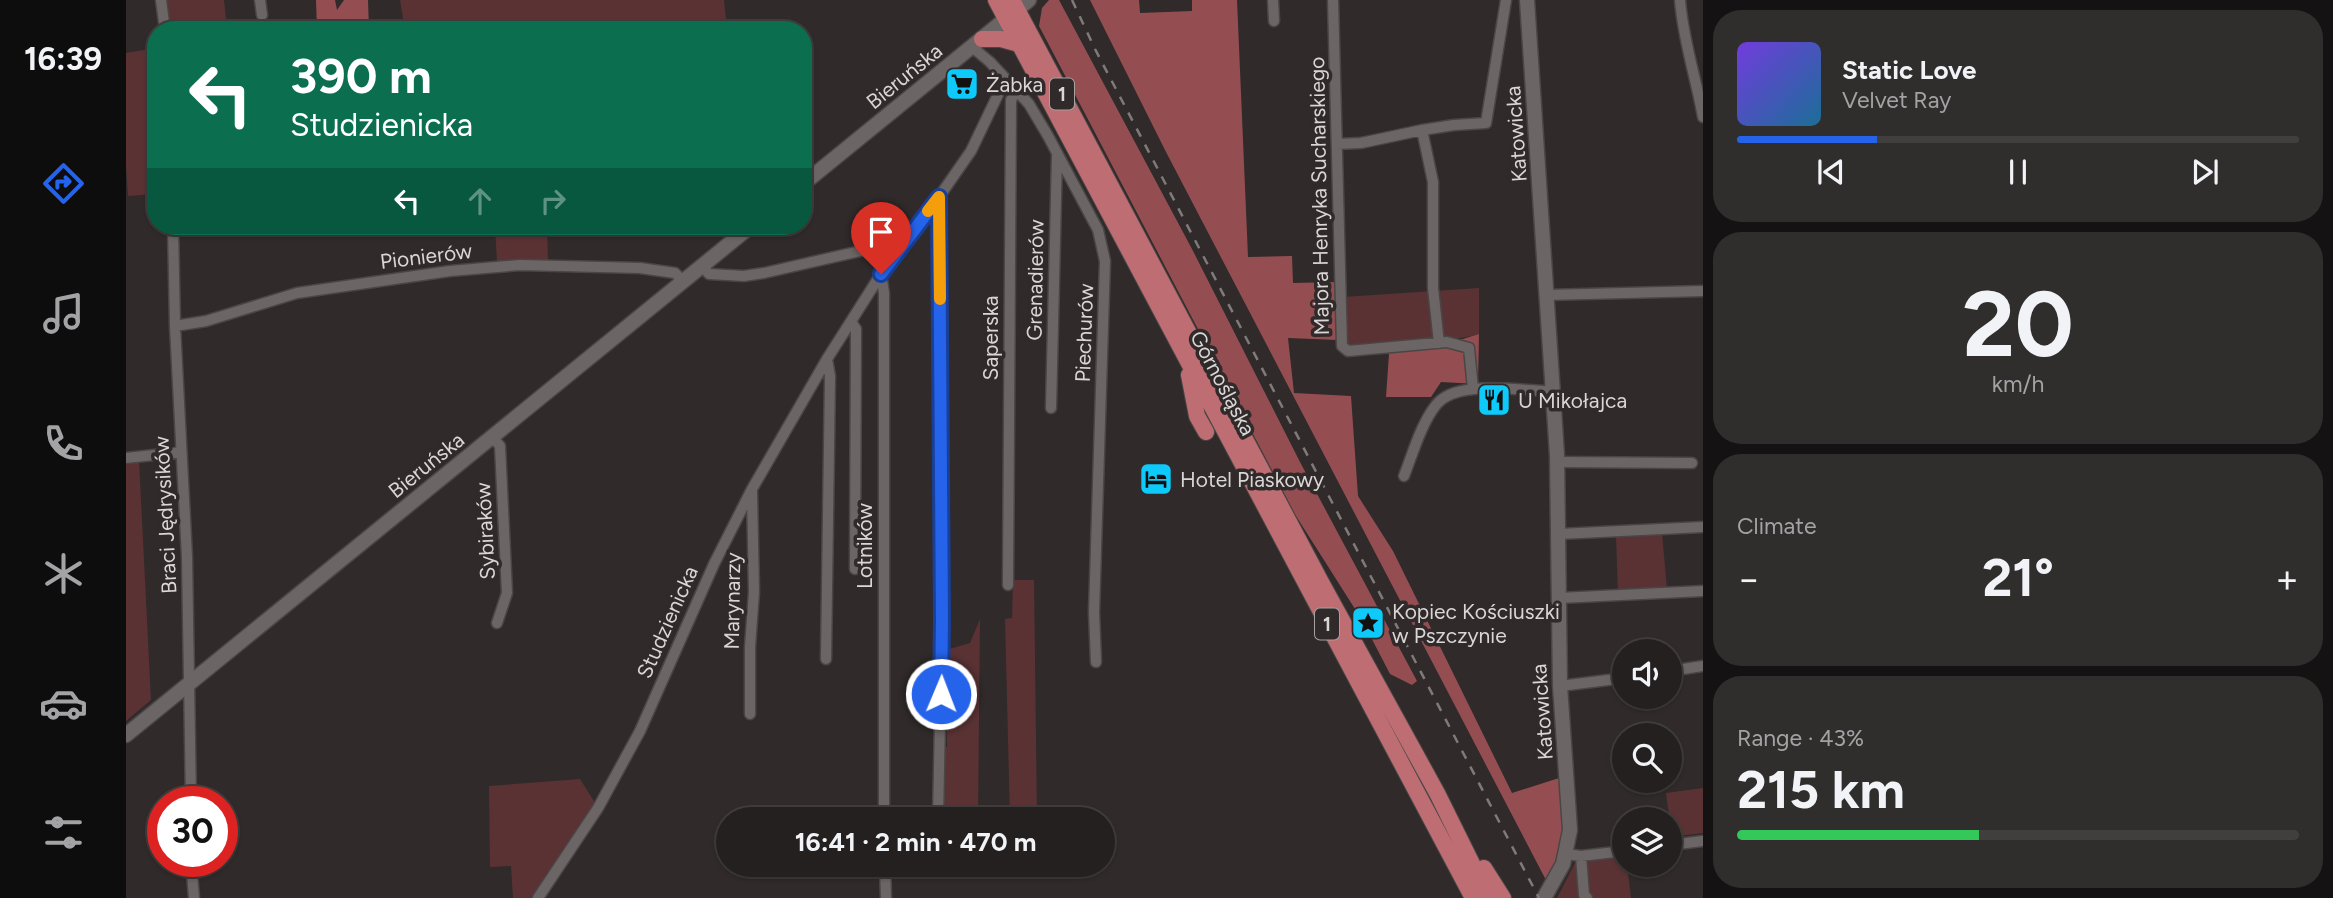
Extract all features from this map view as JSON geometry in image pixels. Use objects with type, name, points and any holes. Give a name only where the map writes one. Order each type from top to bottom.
[{"type":"main road","name":"Górnośląska","points":[[996,0],[1016,7],[1316,572],[1437,793],[1489,898]]},
{"type":"main road","name":"Katowicka","points":[[1527,0],[1557,462],[1560,686],[1574,855],[1544,898]]},
{"type":"main road","name":"Górnośląska","points":[[1016,7],[1019,44],[1473,898]]},
{"type":"main road","name":"Bieruńska","points":[[812,177],[977,43],[1016,7]]},
{"type":"main road","points":[[977,43],[1001,39],[1019,44]]},
{"type":"main road","name":"Bieruńska","points":[[126,736],[740,235]]},
{"type":"main road","points":[[1181,349],[1197,416],[1206,432]]},
{"type":"main road","points":[[1437,793],[1503,898]]},
{"type":"street","points":[[161,0],[164,21]]},
{"type":"street","points":[[260,0],[262,15]]},
{"type":"street","points":[[1273,0],[1274,21]]},
{"type":"street","name":"Majora Henryka Sucharskiego","points":[[1333,0],[1342,346],[1348,351],[1439,343],[1461,345],[1469,348],[1473,389]]},
{"type":"street","name":"Katowicka","points":[[1422,130],[1486,123],[1506,0]]},
{"type":"street","points":[[1680,0],[1682,26],[1703,117]]},
{"type":"street","name":"Piechurów","points":[[977,43],[1005,80],[1028,104],[1057,152],[1098,230],[1105,261],[1094,612],[1096,662]]},
{"type":"street","name":"Studzienicka","points":[[538,898],[585,829],[640,731],[714,564],[752,489],[827,359],[881,274],[971,151],[1005,80]]},
{"type":"street","name":"Saperska","points":[[1008,585],[1011,100],[1016,92]]},
{"type":"street","points":[[1337,144],[1361,144],[1422,130],[1433,182],[1433,288],[1439,343]]},
{"type":"street","name":"Grenadierów","points":[[1051,408],[1057,152]]},
{"type":"street","points":[[938,807],[942,620],[939,197]]},
{"type":"street","name":"Braci Jędrysików","points":[[173,235],[187,557],[191,786]]},
{"type":"street","points":[[702,266],[709,274],[744,276],[904,242]]},
{"type":"street","name":"Pionierów","points":[[175,326],[206,321],[297,293],[480,268],[520,265],[609,266],[675,273],[683,281]]},
{"type":"street","name":"Lotników","points":[[881,274],[884,293],[884,807]]},
{"type":"street","points":[[1546,295],[1703,291]]},
{"type":"street","name":"Lotników","points":[[851,322],[856,329],[855,569]]},
{"type":"street","points":[[826,659],[830,376],[827,359]]},
{"type":"street","points":[[1404,475],[1437,403],[1450,395],[1473,389],[1553,391]]},
{"type":"street","name":"Sybiraków","points":[[493,438],[500,446],[507,593],[497,623]]},
{"type":"street","points":[[126,458],[181,452]]},
{"type":"street","points":[[1557,462],[1692,463]]},
{"type":"street","name":"Marynarzy","points":[[750,714],[750,647],[754,592],[752,489]]},
{"type":"street","points":[[1559,534],[1703,527]]},
{"type":"street","points":[[1559,598],[1703,591]]},
{"type":"street","points":[[1682,669],[1703,666]]},
{"type":"street","points":[[1560,686],[1612,680]]},
{"type":"street","points":[[1682,844],[1703,841]]},
{"type":"street","points":[[1587,898],[1574,855],[1612,852]]},
{"type":"street","points":[[192,877],[194,898]]},
{"type":"street","points":[[885,877],[886,898]]},
{"type":"shaded area","points":[[165,0],[224,0],[226,19],[169,21]]},
{"type":"shaded area","points":[[316,0],[335,0],[337,10],[344,0],[368,0],[369,21],[317,21]]},
{"type":"shaded area","points":[[400,0],[724,0],[726,21],[404,21]]},
{"type":"shaded area","points":[[1049,0],[1059,0],[1192,249],[1300,462],[1417,681],[1412,685],[1390,674],[1362,620],[1296,516],[1039,26],[1042,8]]},
{"type":"shaded area","points":[[1090,0],[1139,0],[1140,13],[1192,11],[1192,0],[1237,0],[1248,257],[1292,256],[1293,283],[1336,282],[1338,340],[1288,338],[1294,393],[1351,396],[1358,496],[1393,551],[1512,793],[1559,778],[1566,841],[1547,882],[1166,152]]},
{"type":"shaded area","points":[[147,50],[147,195],[128,196],[126,53]]},
{"type":"shaded area","points":[[496,235],[547,235],[548,261],[497,262]]},
{"type":"shaded area","points":[[1479,288],[1479,334],[1385,345],[1346,345],[1344,297]]},
{"type":"shaded area","points":[[1479,334],[1478,384],[1441,382],[1431,397],[1386,397],[1389,354],[1369,354],[1434,348]]},
{"type":"shaded area","points":[[139,460],[151,700],[126,721],[126,462]]},
{"type":"shaded area","points":[[1662,533],[1667,589],[1618,593],[1616,536]]},
{"type":"shaded area","points":[[1013,580],[1034,580],[1037,807],[1010,807],[1005,619],[1012,618]]},
{"type":"shaded area","points":[[980,619],[978,807],[938,807],[938,748],[947,747],[946,650],[970,643]]},
{"type":"shaded area","points":[[580,779],[597,806],[535,898],[513,898],[511,866],[490,867],[489,786]]},
{"type":"shaded area","points":[[1703,788],[1703,833],[1682,836],[1682,807],[1668,807],[1666,793],[1682,793],[1682,791]]},
{"type":"shaded area","points":[[1612,856],[1612,877],[1628,877],[1631,898],[1591,898],[1587,894],[1585,865],[1591,859]]},
{"type":"shaded area","points":[[1580,860],[1583,898],[1557,898],[1576,861]]},
{"type":"railway","points":[[1072,0],[1095,49],[1539,898]]},
{"type":"slow traffic","points":[[928,211],[939,197],[940,299]]},
{"type":"place","name":"Żabka","points":[[962,84]]},
{"type":"place","name":"U Mikołajca","points":[[1494,400]]},
{"type":"place","name":"Hotel Piaskowy","points":[[1156,479]]},
{"type":"place","name":"Kopiec Kościuszki w Pszczynie","points":[[1368,623]]},
{"type":"route","points":[[881,274],[939,197],[941,694]]}]
